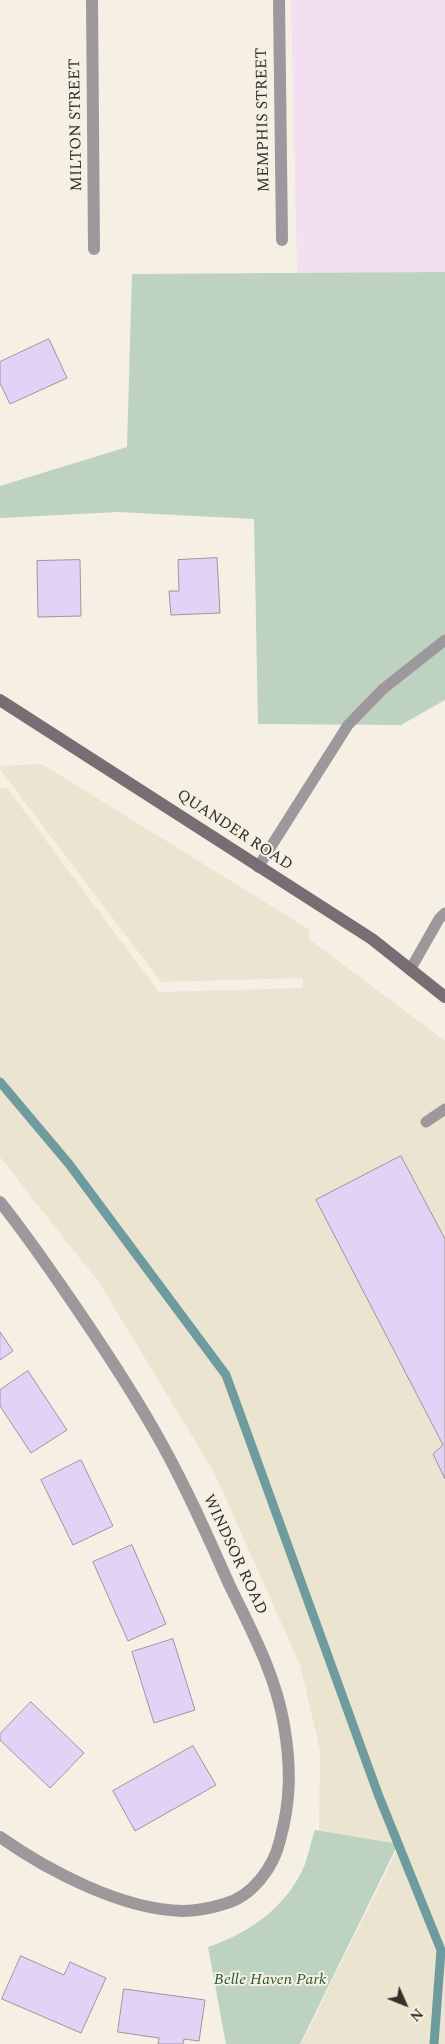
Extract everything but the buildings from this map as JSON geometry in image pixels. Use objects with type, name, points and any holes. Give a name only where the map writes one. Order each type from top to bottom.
[{"type":"street","name":"MILTON STREET","points":[[92,0],[94,249]]},
{"type":"street","name":"MEMPHIS STREET","points":[[279,0],[282,240]]},
{"type":"street","name":"QUANDER ROAD","points":[[0,700],[372,939],[445,997]]},
{"type":"street","name":"WINDSOR ROAD","points":[[0,1202],[18,1224],[114,1363],[163,1447],[196,1510],[276,1689],[284,1725],[290,1772],[289,1808],[278,1849],[268,1869],[256,1883],[232,1902],[184,1911],[153,1908],[104,1892],[58,1873],[0,1837]]},
{"type":"lane","points":[[258,867],[348,725],[383,689],[445,640]]},
{"type":"lane","points":[[410,970],[439,919],[445,913]]},
{"type":"lane","points":[[426,1122],[445,1109]]},
{"type":"shaded area","points":[[291,0],[445,0],[445,272],[297,274]]},
{"type":"shaded area","points":[[42,764],[310,930],[309,939],[445,1041],[445,2044],[301,2044],[399,1846],[319,1837],[320,1750],[300,1665],[214,1472],[100,1284],[0,1157],[0,788],[7,788],[159,992],[303,988],[303,978],[161,982],[0,769],[0,766]]},
{"type":"green space","points":[[445,272],[445,700],[401,725],[258,724],[254,519],[118,512],[0,518],[0,486],[127,447],[132,274]]},
{"type":"green space","name":"Belle Haven Park","points":[[315,1830],[398,1844],[300,2044],[226,2044],[208,1947],[253,1926],[289,1893],[305,1864]]},
{"type":"waterway","points":[[0,1082],[69,1164],[226,1375],[378,1794],[441,1950],[434,2044]]}]
